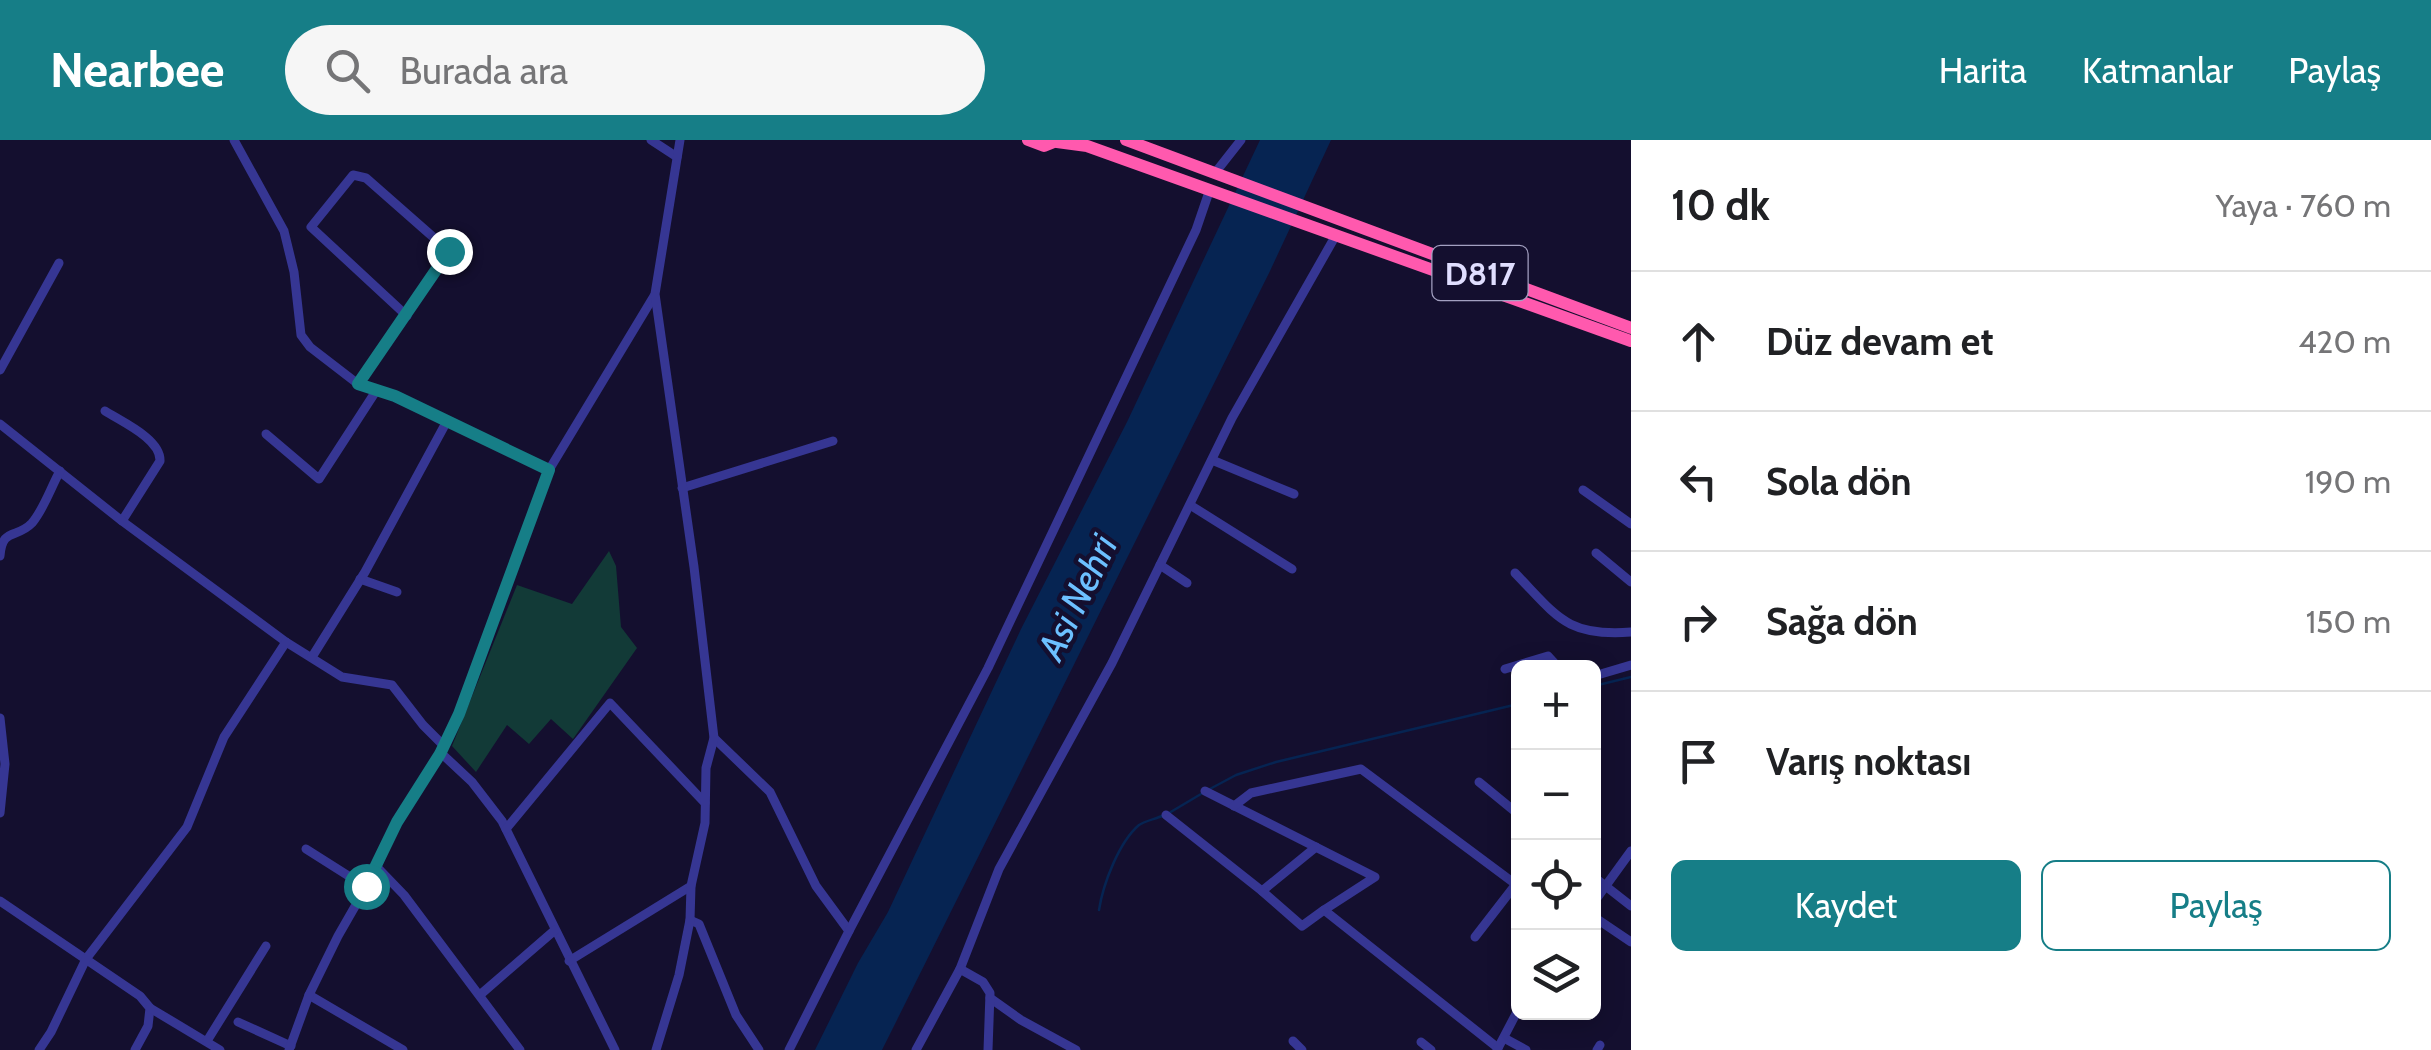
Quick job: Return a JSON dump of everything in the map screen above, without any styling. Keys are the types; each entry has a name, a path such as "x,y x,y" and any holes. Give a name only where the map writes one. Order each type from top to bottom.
{"highway":[{"name":"D817","path":"1028,140 1044,146 1058,141 1087,146 1214,194 1330,228 1631,328"},
{"name":"D817","path":"1126,140 1221,175 1330,228 1631,341"}],"street":[{"path":"234,140 284,231 294,272 301,334 310,346 358,384 395,396 549,470"},
{"path":"651,140 677,157"},
{"path":"656,1050 680,975 705,804 706,768 714,738 655,294 680,140"},
{"path":"1221,175 1241,140"},
{"path":"358,384 406,316 449,251 366,178 353,175 311,227 406,316"},
{"path":"788,1050 988,668 1214,194"},
{"path":"916,1050 960,969 999,869 1112,664 1330,228"},
{"path":"0,370 59,263"},
{"path":"238,1022 290,1048 308,995 397,822 442,750 549,470 655,294"},
{"path":"266,434 320,479 376,391"},
{"path":"105,410 155,445 160,454 160,461 122,521"},
{"path":"312,657 360,580 446,421"},
{"path":"0,424 122,521 286,642 353,682 392,685 506,829 615,1050"},
{"path":"682,488 833,440"},
{"path":"1212,460 1294,494"},
{"path":"0,556 1,543 7,535 33,522 60,470"},
{"path":"1583,490 1631,524"},
{"path":"1190,504 1292,569"},
{"path":"1596,553 1631,582"},
{"path":"1160,565 1188,583"},
{"path":"1515,573 1570,627 1604,634 1631,632"},
{"path":"360,580 398,592"},
{"path":"39,1050 86,960 187,827 224,737 286,642"},
{"path":"1601,674 1631,665"},
{"path":"1505,669 1511,667"},
{"path":"506,829 610,702 705,804"},
{"path":"0,718 5,764 0,812"},
{"path":"714,738 770,792 816,886 850,931"},
{"path":"1234,806 1251,792 1361,768 1511,880"},
{"path":"1479,782 1511,808"},
{"path":"1166,815 1302,926 1375,877 1205,792"},
{"path":"1262,890 1316,847"},
{"path":"306,849 366,886"},
{"path":"1601,893 1631,851"},
{"path":"377,867 404,895 520,1050"},
{"path":"1601,883 1631,906"},
{"path":"570,961 691,886"},
{"path":"1475,937 1511,892"},
{"path":"0,901 140,996 150,1008 220,1050"},
{"path":"1324,910 1500,1046 1526,1050"},
{"path":"690,920 699,924 736,1014 759,1050"},
{"path":"1601,922 1631,942"},
{"path":"480,994 555,930"},
{"path":"207,1041 266,946"},
{"path":"960,969 983,982 990,998 988,1050"},
{"path":"308,995 403,1050"},
{"path":"990,998 1076,1050"},
{"path":"135,1050 148,1026 150,1008"},
{"path":"1500,1046 1513,1020"},
{"path":"1293,1041 1302,1050"},
{"path":"1422,1042 1431,1050"}],"green space":[{"path":"609,551 616,566 621,627 637,648 573,739 551,719 529,744 507,725 476,772 452,746 517,585 572,604"}],"water":[{"name":"Asi Nehri","path":"1260,140 1331,140 1270,271 882,1050 815,1050 888,912 1021,629 1127,422"}],"waterway":[{"path":"1601,684 1631,677"},
{"path":"1208,790 1236,775 1276,762 1511,706"},
{"path":"1169,813 1201,794"},
{"path":"1099,910 1108,876 1125,842 1139,825 1162,816"}],"route":[{"path":"366,886 397,822 440,754 459,714 549,470 395,396 358,384 449,251"}]}
